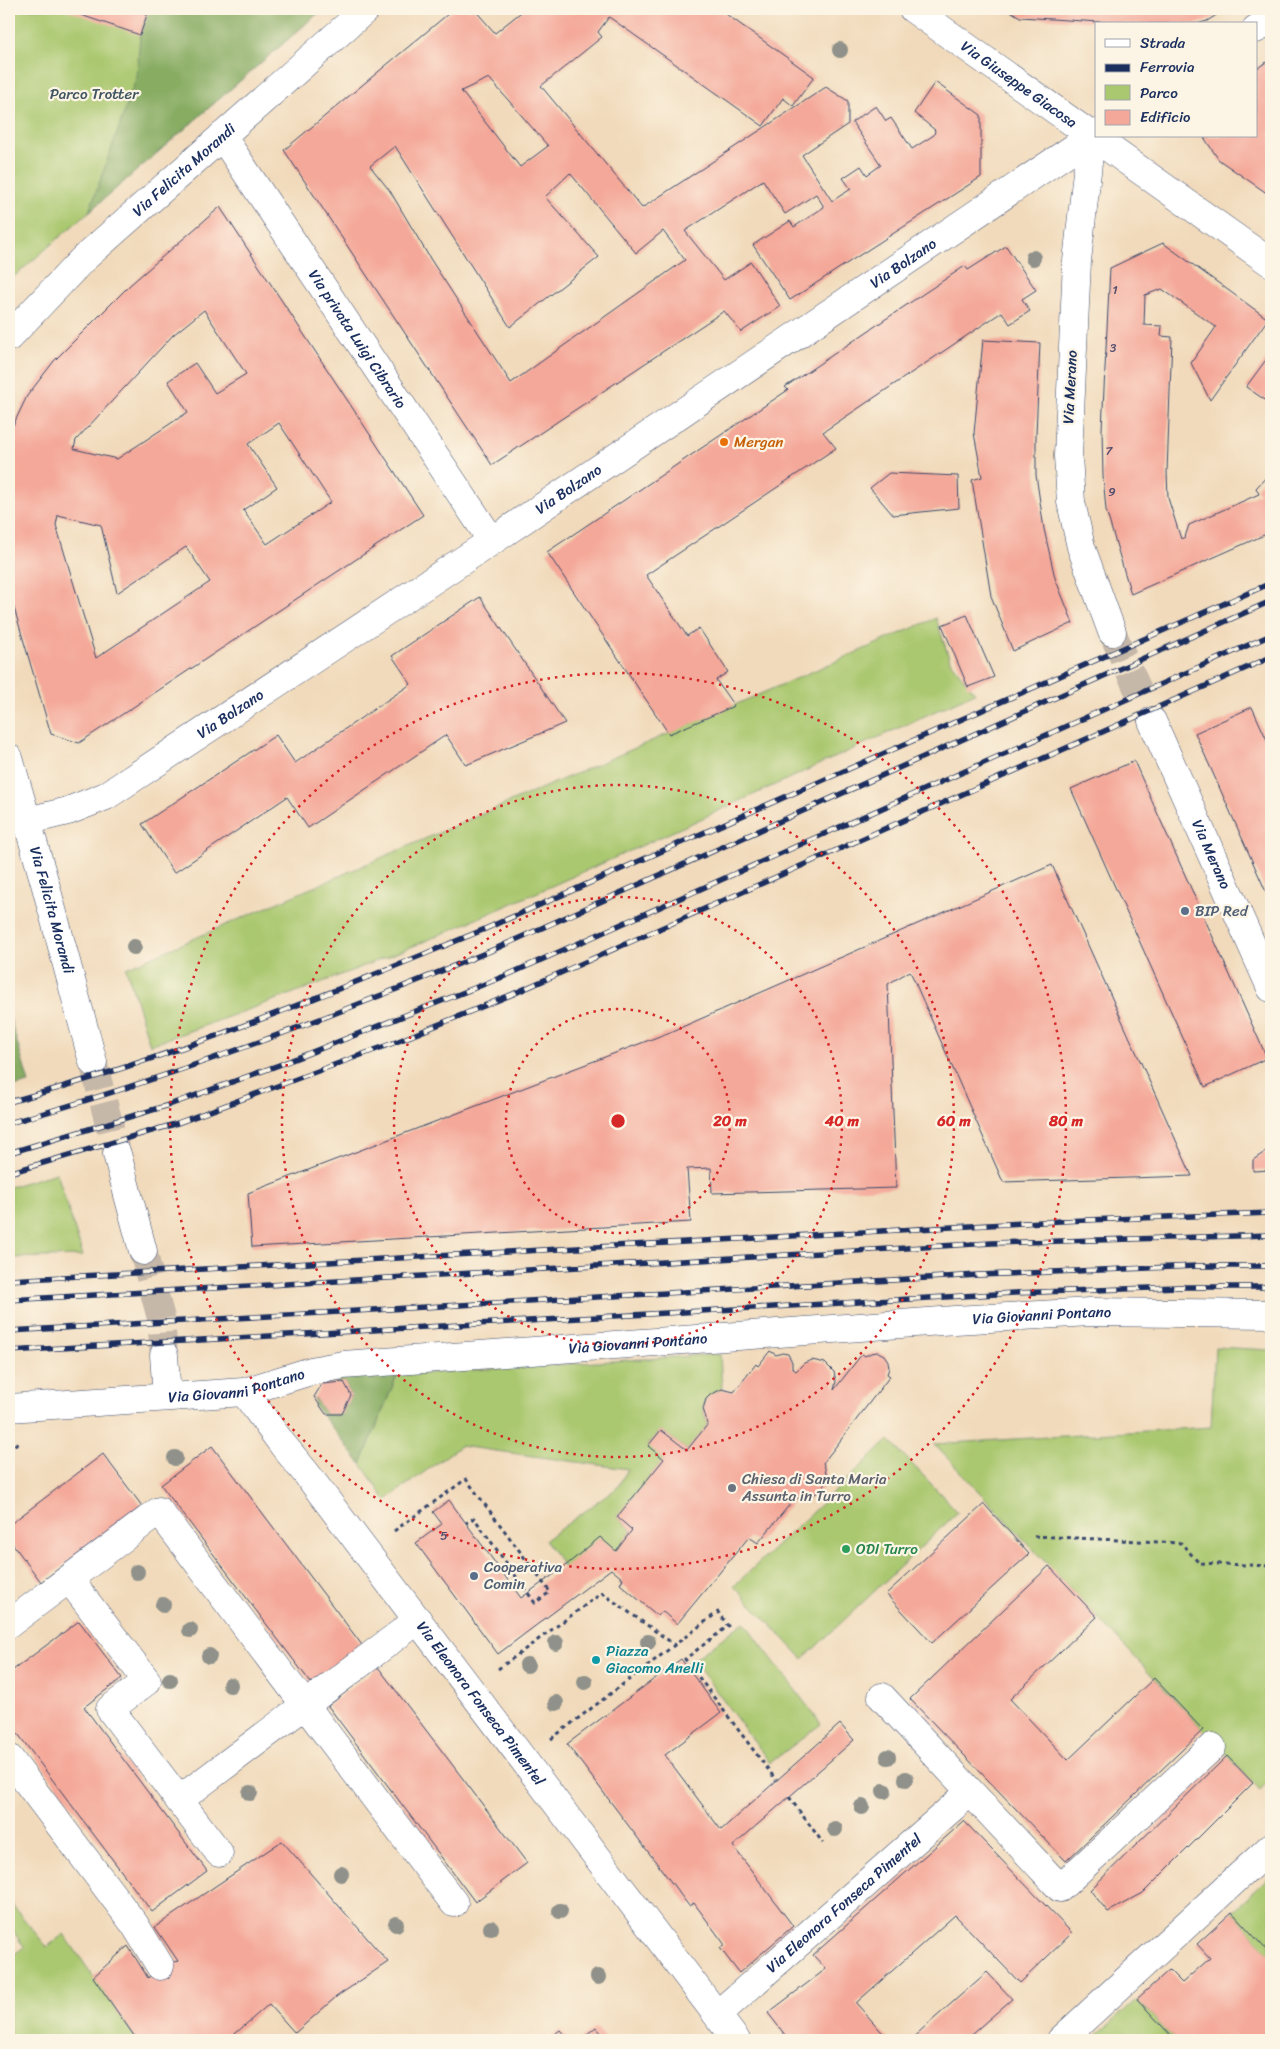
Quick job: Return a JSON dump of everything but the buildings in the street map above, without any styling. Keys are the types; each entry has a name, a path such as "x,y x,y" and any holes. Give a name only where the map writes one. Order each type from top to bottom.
{"street":[{"name":"Via Felicita Morandi","path":"9,337 82,260 366,9"},
{"name":"Via Giuseppe Giacosa","path":"913,9 1094,134"},
{"path":"1258,29 1271,20"},
{"name":"Via Bolzano","path":"27,821 77,808 106,796 492,541 1094,134"},
{"name":"Via Merano","path":"1094,134 1077,261 1068,456 1071,502 1081,547 1112,632"},
{"name":"Via privata Luigi Cibrario","path":"222,136 492,541"},
{"name":"Via Giuseppe Giacosa","path":"1099,138 1271,263"},
{"name":"Via Merano","path":"1152,721 1271,988"},
{"name":"Via Felicita Morandi","path":"9,758 93,1062"},
{"path":"117,1154 143,1251"},
{"name":"Via Giovanni Pontano","path":"9,1408 244,1392 323,1368 373,1363 1052,1314 1152,1312 1271,1314"},
{"path":"164,1355 167,1396"},
{"name":"Via Eleonora Fonseca Pimentel","path":"244,1392 736,2040"},
{"path":"9,1624 159,1511 454,1903"},
{"path":"69,1579 147,1681 110,1709 219,1853"},
{"path":"179,1800 418,1620"},
{"path":"882,1697 1060,1888 1212,1747"},
{"path":"9,1758 134,1925 160,1966"},
{"name":"Via Eleonora Fonseca Pimentel","path":"717,2015 970,1792"},
{"path":"1062,2040 1271,1847"}],"path":[{"path":"394,1531 466,1479 550,1592 535,1603 474,1518 466,1523"},
{"path":"1034,1536 1181,1543 1199,1562 1271,1566"},
{"path":"498,1669 602,1593 675,1645"},
{"path":"551,1738 718,1612 728,1626 685,1658 776,1780"},
{"path":"789,1798 823,1843"}],"green space":[{"name":"Parco Trotter","path":"9,9 323,9 9,281"},
{"path":"149,9 323,9 89,212 137,76 140,35"},
{"path":"936,618 950,661 975,693 626,853 416,945 251,1009 150,1045 126,968"},
{"path":"9,1015 29,1083 9,1088"},
{"path":"57,1173 83,1256 9,1258 9,1187"},
{"path":"1215,1347 1271,1350 1271,1779 1260,1790 934,1444 1211,1427"},
{"path":"720,1354 722,1389 711,1395 704,1402 705,1418 708,1424 687,1450 661,1430 648,1445 664,1459 617,1517 632,1530 616,1551 564,1567 545,1540 617,1488 628,1469 460,1446 386,1500 361,1464 397,1375"},
{"path":"397,1375 361,1464 315,1406 314,1397 326,1414 342,1414 351,1395 344,1382 322,1384 324,1379"},
{"name":"ODI Turro","path":"889,1440 958,1512 803,1659 734,1586"},
{"path":"744,1622 821,1724 770,1763 693,1660"},
{"path":"1271,1876 1271,1955 1232,1912"},
{"path":"9,1901 47,1947 64,1934 137,2040 9,2040 9,1958 24,1947 9,1925"},
{"path":"1137,1999 1175,2040 1092,2040"}],"tunnel":[{"path":"1112,632 1152,721"},
{"path":"93,1062 117,1154"},
{"path":"143,1251 161,1318 164,1355"}],"railway":[{"path":"9,1102 70,1085 190,1045 309,1001 485,929 1271,583"},
{"path":"9,1123 133,1086 255,1044 495,949 1271,601"},
{"path":"9,1153 169,1105 279,1065 505,976 1271,635"},
{"path":"9,1173 175,1124 396,1042 513,994 1271,657"},
{"path":"9,1280 1061,1221 1271,1213"},
{"path":"9,1300 992,1243 1271,1235"},
{"path":"9,1331 979,1275 1197,1266 1271,1266"},
{"path":"9,1351 1014,1293 1178,1287 1271,1287"}],"place":[{"name":"Mergan","path":"724,442"},
{"name":"BIP Red","path":"1185,911"},
{"name":"Chiesa di Santa Maria Assunta in Turro","path":"732,1488"},
{"name":"ODI Turro","path":"846,1549"},
{"name":"Cooperativa Comin","path":"474,1576"},
{"name":"Piazza Giacomo Anelli","path":"596,1660"}]}
